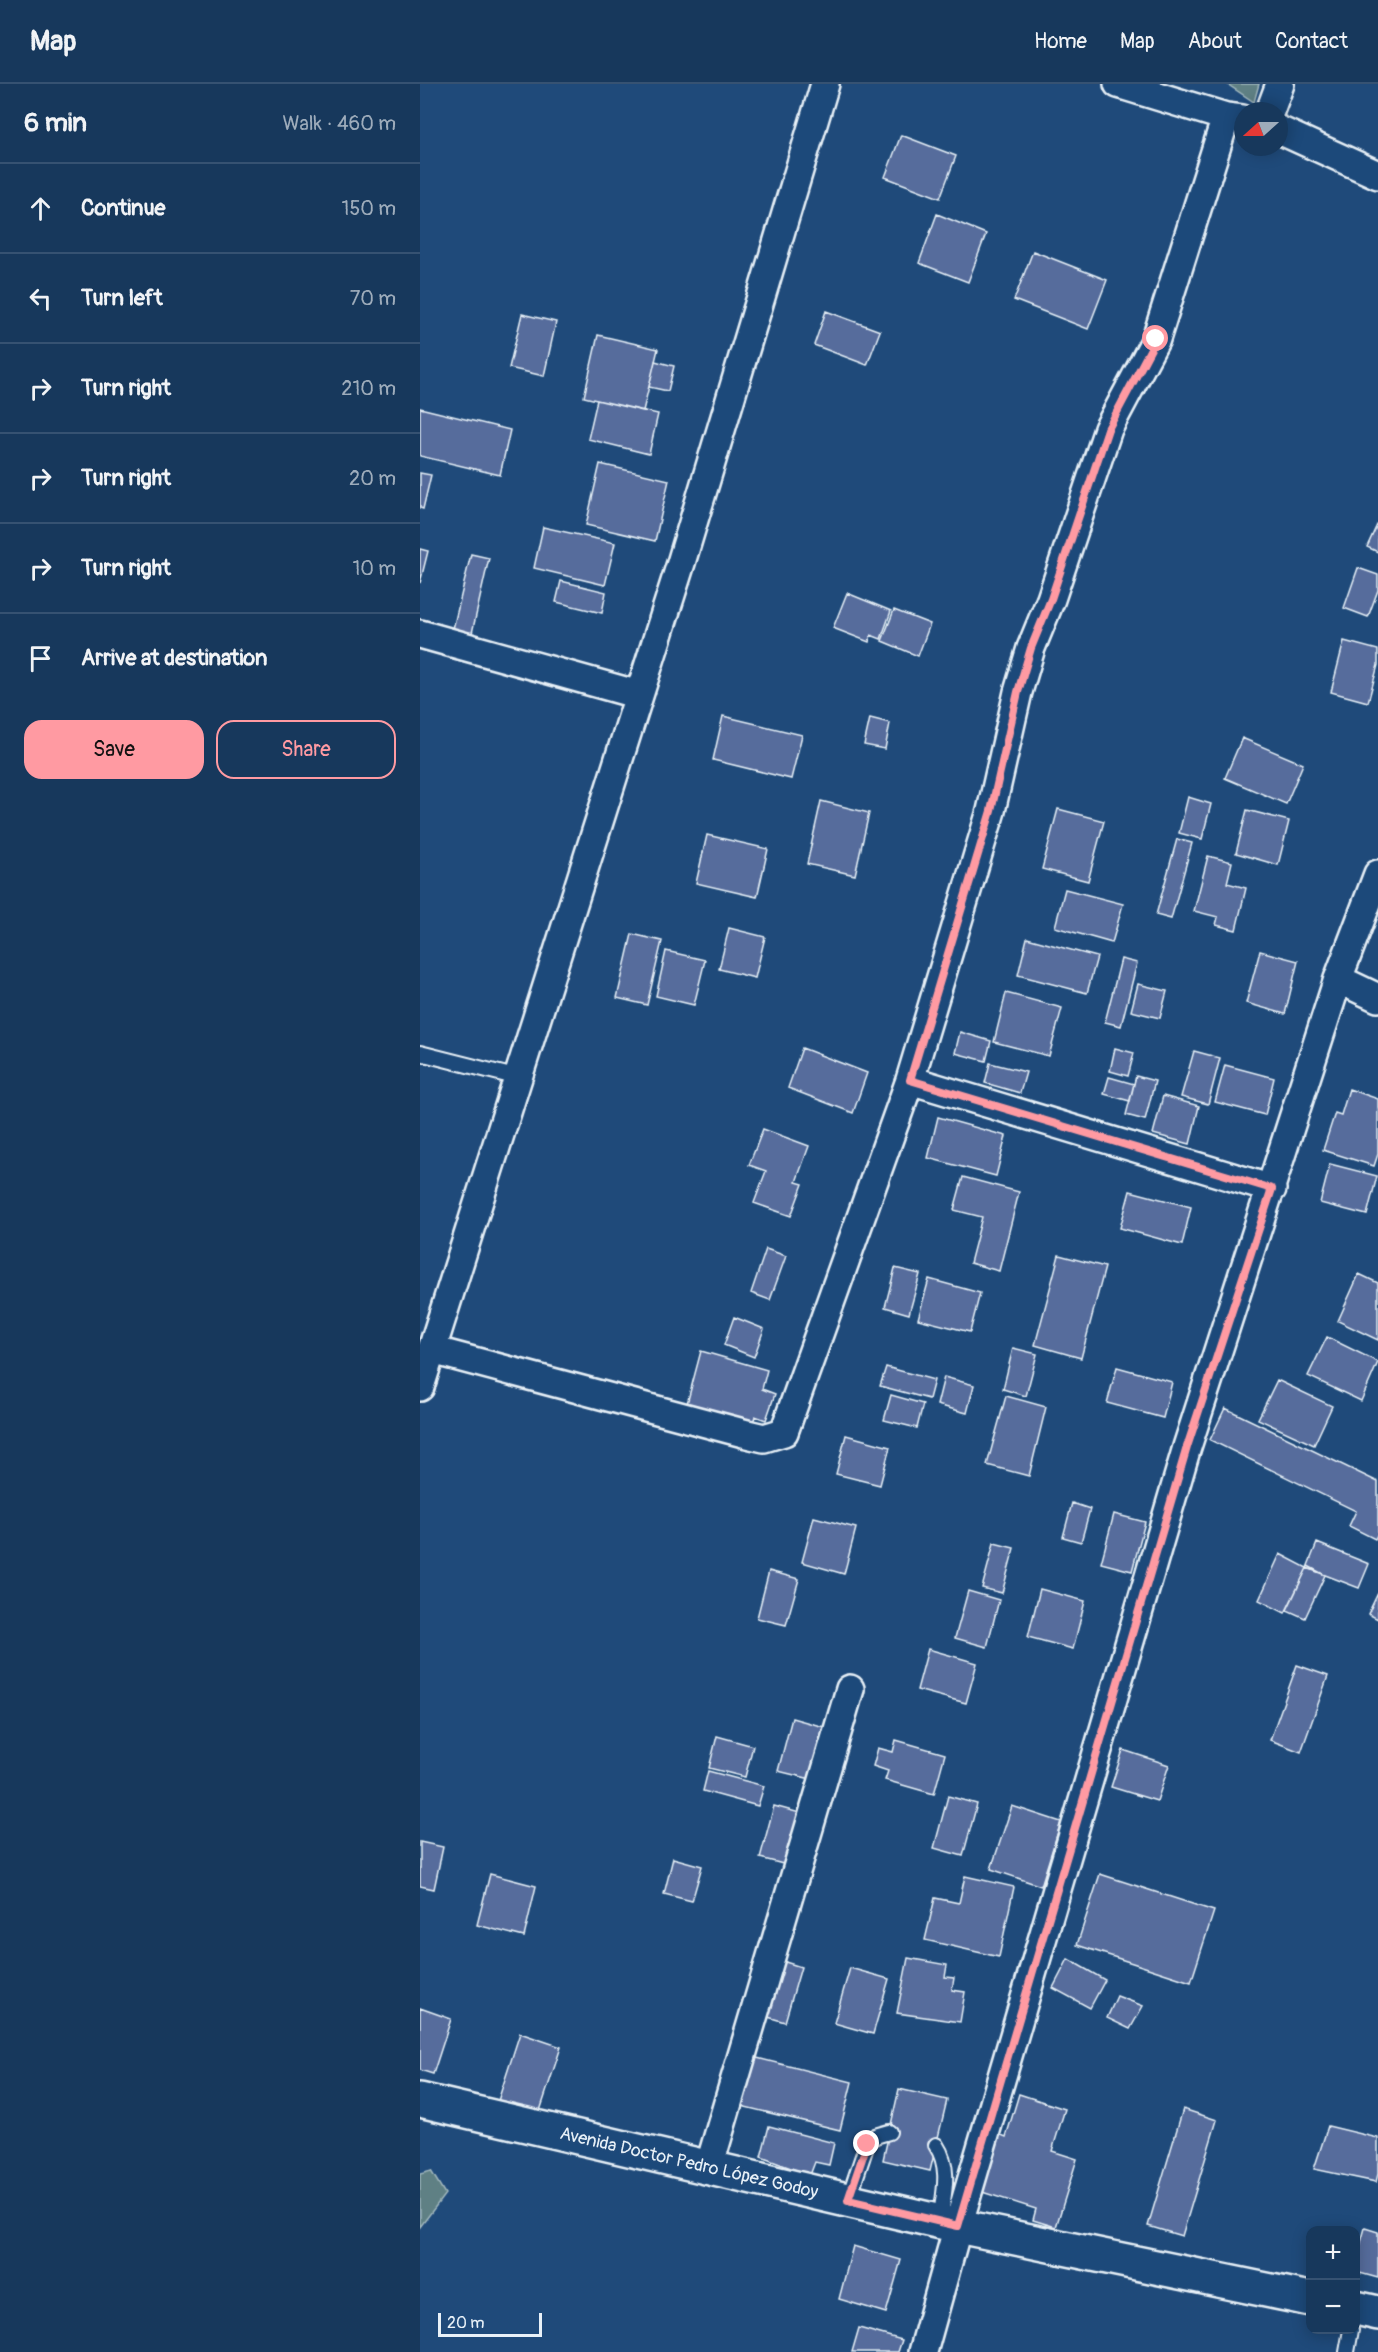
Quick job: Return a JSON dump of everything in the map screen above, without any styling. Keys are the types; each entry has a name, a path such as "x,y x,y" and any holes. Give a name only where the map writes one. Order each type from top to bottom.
{"main road":[{"name":"Avenida Doctor Pedro López Godoy","path":"420,2100 949,2224 1306,2298"},
{"path":"1360,2309 1378,2313"}],"street":[{"path":"420,1387 639,695 825,84"},
{"path":"1118,84 1234,118"},
{"path":"1273,102 1280,84"},
{"path":"432,1350 764,1438 784,1432 910,1080 991,811 1018,692 1031,648 1051,599 1108,429 1156,339 1234,121"},
{"path":"1288,133 1378,175"},
{"path":"420,634 639,695"},
{"path":"923,2352 949,2224 1187,1447 1338,979 1378,874"},
{"path":"1338,979 1378,998"},
{"path":"910,1080 1272,1189"},
{"path":"709,2167 850,1689"}],"lane":[{"path":"420,1053 519,1078"},
{"path":"848,2200 867,2144 875,2136 889,2132"},
{"path":"936,2145 945,2164 949,2224"},
{"path":"1347,2352 1350,2334"}],"green space":[{"path":"1227,84 1259,84 1254,102"},
{"path":"431,2171 445,2194 420,2227 420,2174"}],"building":[{"path":"901,135 956,156 940,198 885,177"},
{"path":"937,214 986,234 968,282 919,263"},
{"path":"1033,251 1107,280 1088,329 1014,300"},
{"path":"826,311 880,331 867,365 814,345"},
{"path":"522,314 556,322 544,376 509,368"},
{"path":"598,335 658,349 643,411 584,397"},
{"path":"655,361 674,366 668,391 649,387"},
{"path":"597,400 658,414 649,454 588,439"},
{"path":"420,408 510,430 500,475 420,456"},
{"path":"600,464 669,480 655,541 586,525"},
{"path":"420,473 431,475 423,509 420,508"},
{"path":"1378,526 1378,552 1367,547"},
{"path":"543,527 615,543 605,585 534,568"},
{"path":"420,549 428,551 420,583"},
{"path":"471,554 489,558 472,633 453,629"},
{"path":"1358,568 1378,575 1378,590 1368,617 1344,608"},
{"path":"561,581 606,592 602,613 556,602"},
{"path":"847,593 891,611 881,639 871,635 869,642 833,628"},
{"path":"894,610 930,624 918,656 882,641"},
{"path":"1344,641 1378,650 1378,665 1368,702 1331,692"},
{"path":"723,716 802,735 791,779 713,760"},
{"path":"870,718 890,723 885,749 864,745"},
{"path":"1242,738 1303,764 1286,804 1225,778"},
{"path":"1188,797 1211,804 1202,839 1179,833"},
{"path":"821,801 869,813 855,875 807,864"},
{"path":"1058,809 1104,821 1088,881 1042,869"},
{"path":"1247,810 1289,821 1278,865 1236,853"},
{"path":"707,835 768,849 757,897 696,883"},
{"path":"1177,839 1192,843 1171,919 1156,915"},
{"path":"1208,856 1232,862 1227,883 1246,888 1236,930 1216,925 1218,917 1194,911"},
{"path":"1065,889 1123,904 1112,943 1055,927"},
{"path":"729,928 765,937 755,978 719,969"},
{"path":"632,934 662,941 647,1005 617,998"},
{"path":"1027,938 1097,957 1087,993 1018,975"},
{"path":"666,951 705,960 694,1005 656,996"},
{"path":"1260,951 1298,961 1285,1014 1246,1003"},
{"path":"1121,959 1137,963 1121,1026 1105,1022"},
{"path":"1138,984 1167,991 1160,1018 1131,1011"},
{"path":"1006,993 1062,1008 1049,1056 994,1042"},
{"path":"960,1032 991,1041 986,1061 955,1053"},
{"path":"802,1048 867,1073 853,1113 788,1088"},
{"path":"1115,1048 1134,1053 1128,1076 1110,1071"},
{"path":"1194,1051 1220,1058 1208,1104 1181,1097"},
{"path":"990,1063 1026,1072 1020,1093 985,1083"},
{"path":"1225,1065 1274,1078 1265,1115 1215,1102"},
{"path":"1136,1076 1155,1081 1145,1120 1126,1115"},
{"path":"1109,1077 1134,1084 1130,1101 1104,1094"},
{"path":"1349,1089 1378,1099 1378,1154 1374,1166 1323,1150 1335,1113 1341,1115"},
{"path":"1163,1096 1199,1106 1190,1144 1153,1134"},
{"path":"938,1117 1006,1136 996,1176 928,1158"},
{"path":"763,1129 809,1146 796,1182 803,1184 791,1216 754,1203 766,1171 749,1165"},
{"path":"1330,1164 1377,1176 1367,1215 1320,1203"},
{"path":"963,1177 1019,1192 999,1271 970,1263 982,1217 954,1210"},
{"path":"1130,1191 1191,1207 1182,1245 1120,1228"},
{"path":"766,1249 786,1256 770,1300 751,1293"},
{"path":"1059,1255 1105,1267 1081,1358 1035,1345"},
{"path":"895,1268 920,1274 909,1314 885,1307"},
{"path":"1359,1274 1378,1283 1378,1340 1338,1321"},
{"path":"929,1279 980,1293 970,1332 918,1319"},
{"path":"734,1317 764,1329 754,1357 724,1345"},
{"path":"1327,1337 1378,1362 1361,1401 1308,1376"},
{"path":"1013,1348 1037,1354 1026,1396 1003,1389"},
{"path":"701,1351 767,1370 762,1389 775,1394 766,1420 755,1416 750,1433 684,1415"},
{"path":"886,1367 934,1380 929,1399 880,1386"},
{"path":"1117,1367 1172,1382 1163,1418 1107,1403"},
{"path":"944,1377 974,1385 967,1413 937,1405"},
{"path":"1277,1380 1332,1406 1314,1445 1258,1419"},
{"path":"891,1395 923,1404 917,1428 884,1420"},
{"path":"1006,1396 1046,1407 1029,1476 987,1465"},
{"path":"1225,1408 1378,1482 1378,1533 1375,1539 1349,1526 1356,1511 1210,1440"},
{"path":"846,1435 890,1447 880,1485 836,1474"},
{"path":"1072,1503 1090,1509 1081,1542 1063,1537"},
{"path":"1114,1514 1145,1522 1132,1571 1101,1563"},
{"path":"814,1517 856,1528 844,1574 802,1562"},
{"path":"994,1543 1014,1548 1002,1593 982,1588"},
{"path":"1317,1543 1369,1564 1359,1588 1307,1568"},
{"path":"1280,1554 1307,1568 1285,1613 1259,1600"},
{"path":"1308,1566 1325,1575 1305,1618 1287,1610"},
{"path":"769,1571 799,1579 786,1625 757,1618"},
{"path":"1040,1589 1085,1601 1073,1649 1028,1637"},
{"path":"968,1591 999,1600 987,1647 955,1638"},
{"path":"1378,1593 1378,1619 1368,1614"},
{"path":"928,1649 977,1663 966,1703 917,1690"},
{"path":"1297,1665 1328,1676 1301,1752 1270,1740"},
{"path":"792,1718 824,1727 811,1779 778,1771"},
{"path":"717,1736 753,1746 745,1777 709,1768"},
{"path":"896,1740 945,1754 934,1794 885,1780 888,1771 873,1766 878,1748 893,1752"},
{"path":"1123,1750 1169,1765 1157,1801 1111,1787"},
{"path":"708,1771 764,1786 758,1806 703,1791"},
{"path":"948,1796 977,1804 963,1856 934,1848"},
{"path":"774,1806 800,1813 787,1865 760,1858"},
{"path":"1012,1806 1061,1822 1041,1886 991,1869"},
{"path":"420,1842 443,1847 434,1889 420,1886"},
{"path":"673,1858 702,1866 692,1901 664,1894"},
{"path":"490,1874 536,1886 524,1937 477,1925"},
{"path":"1100,1874 1214,1911 1191,1982 1077,1945"},
{"path":"965,1876 1014,1887 999,1957 925,1940 935,1898 959,1903"},
{"path":"908,1958 947,1965 945,1977 954,1978 952,1990 965,1992 960,2022 897,2013"},
{"path":"776,1959 801,1967 785,2022 761,2015"},
{"path":"1068,1959 1105,1980 1090,2008 1053,1988"},
{"path":"850,1968 889,1979 873,2034 834,2023"},
{"path":"1117,1996 1143,2006 1130,2029 1107,2018"},
{"path":"420,2008 451,2019 433,2074 420,2070"},
{"path":"520,2033 561,2047 537,2120 496,2107"},
{"path":"753,2057 852,2082 840,2130 741,2106"},
{"path":"899,2089 947,2100 930,2171 883,2160"},
{"path":"1019,2094 1065,2109 1052,2151 1077,2159 1056,2227 1033,2220 1036,2209 982,2192 999,2134 1006,2137"},
{"path":"1183,2109 1217,2120 1182,2236 1148,2226"},
{"path":"769,2126 834,2143 829,2165 815,2162 810,2175 761,2157"},
{"path":"1328,2126 1378,2138 1376,2182 1314,2169"},
{"path":"1365,2228 1378,2232 1378,2278 1360,2273 1360,2246"},
{"path":"853,2246 901,2260 886,2313 839,2299"},
{"path":"859,2328 902,2340 898,2352 852,2352"}],"route":[{"path":"867,2144 848,2200 958,2226 1187,1447 1272,1189 910,1080 991,811 1018,692 1031,648 1051,599 1108,429 1156,339"}]}
